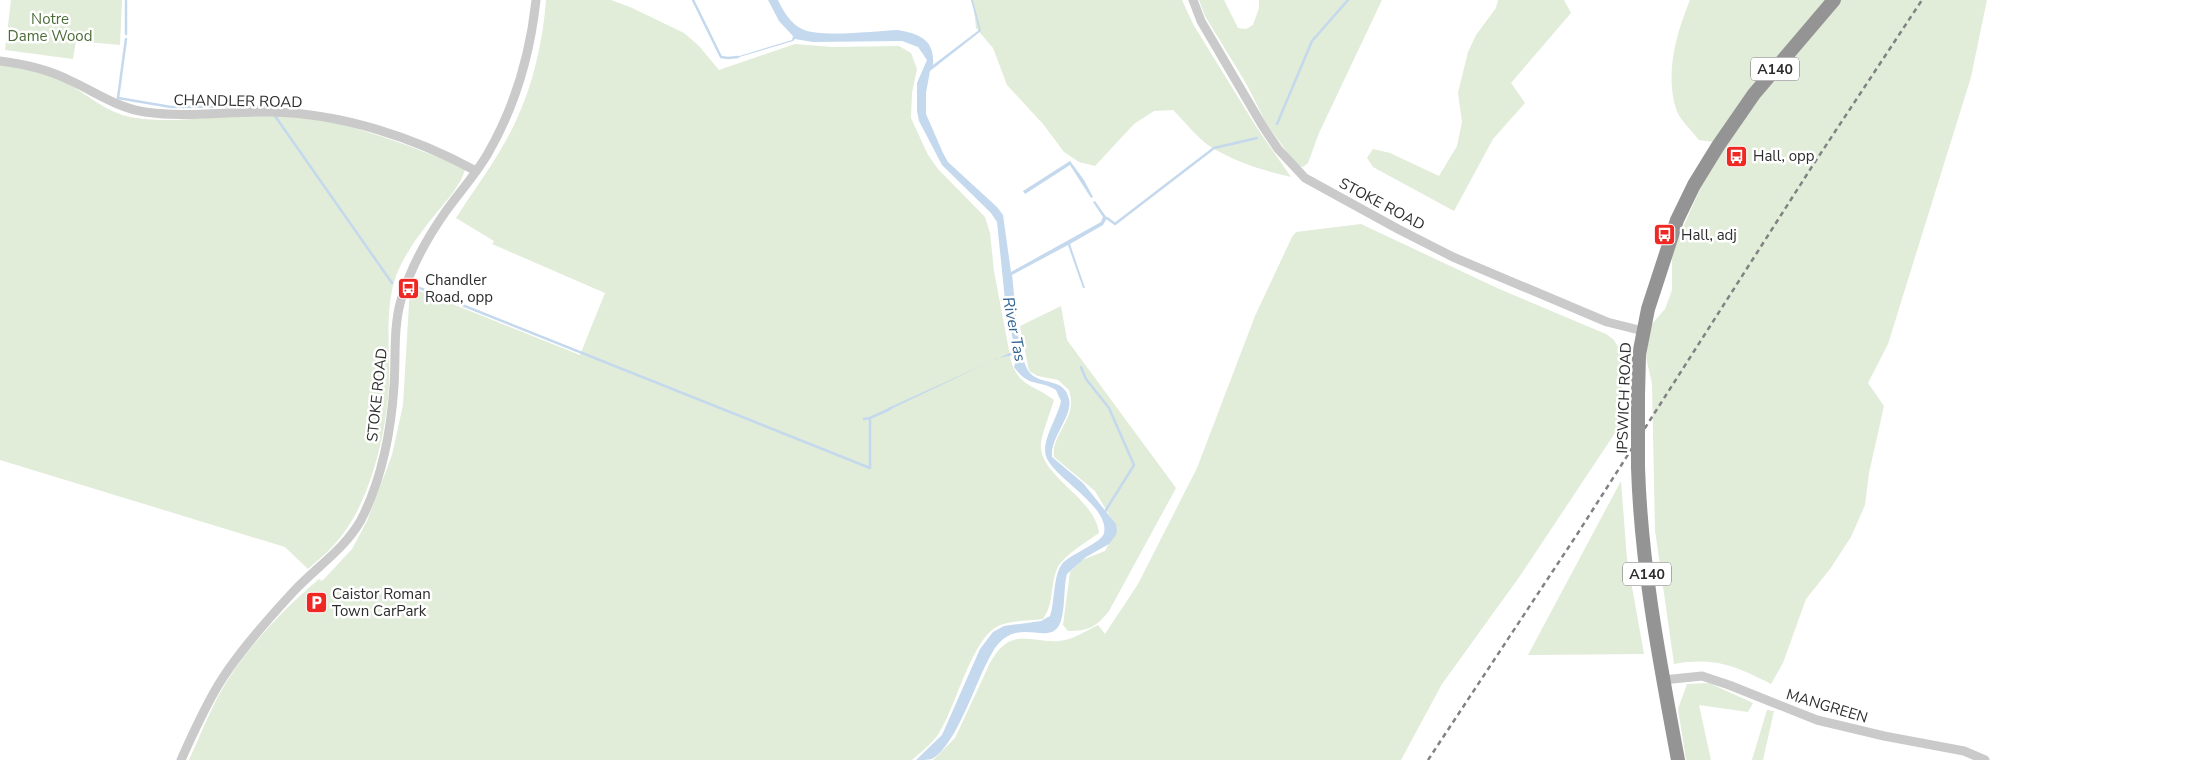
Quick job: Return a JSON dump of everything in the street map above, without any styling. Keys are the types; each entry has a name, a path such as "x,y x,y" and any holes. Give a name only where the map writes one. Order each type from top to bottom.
{"highway":[{"name":"IPSWICH ROAD","path":"1678,760 1651,612 1644,549 1638,467 1639,355 1643,331 1671,238 1694,186 1718,146 1754,94 1834,0"}],"street":[{"name":"STOKE ROAD","path":"181,760 222,679 257,632 295,590 349,538 361,518 375,485 386,447 394,387 396,328 401,300 417,260 444,214 486,157 507,118 522,77 533,30 536,0"},
{"name":"STOKE ROAD","path":"1193,0 1201,21 1262,125 1278,149 1305,178 1398,229 1454,256 1599,319 1643,331"},
{"name":"CHANDLER ROAD","path":"0,61 30,66 56,74 121,106 146,112 172,114 272,112 323,117 347,122 420,145 476,171"},
{"name":"MANGREEN","path":"1663,680 1702,676 1736,687 1816,720 1884,736 1964,751 1985,760"}],"green space":[{"name":"Notre Dame Wood","path":"11,0 122,0 120,45 76,41 73,59 5,50"},
{"path":"546,0 611,0 630,7 684,33 699,46 719,70 795,44 832,47 899,46 911,53 917,69 912,93 911,118 928,155 938,169 985,217 990,233 994,271 1014,370 1028,385 1054,400 1043,432 1041,449 1044,460 1089,510 1096,521 1099,533 1075,550 1060,564 1055,575 1049,607 1043,619 1003,624 988,634 972,659 939,733 912,760 189,760 216,700 236,667 281,614 319,579 322,581 352,549 367,521 392,455 403,405 410,287 580,355 605,293 492,244 494,241 456,218 502,148 521,109 536,63"},
{"path":"973,0 1182,0 1193,24 1257,128 1291,177 1248,165 1217,151 1200,138 1173,110 1154,111 1134,124 1095,166 1079,162 1064,152 1043,124 1007,85 993,48 976,28"},
{"path":"1199,0 1224,0 1238,28 1246,29 1253,25 1259,8 1259,0 1382,0 1319,133 1308,163 1303,167 1297,166 1266,123 1247,85 1205,16"},
{"path":"1498,0 1564,0 1571,13 1511,83 1525,103 1493,139 1454,211 1373,167 1367,158 1373,149 1390,153 1439,176 1457,146 1462,122 1458,93 1468,52 1476,35 1496,8"},
{"path":"1690,0 1826,0 1714,142 1699,140 1680,117 1673,95 1672,68 1674,54 1680,26"},
{"path":"1841,0 1987,0 1971,77 1888,344 1868,383 1884,406 1869,473 1865,505 1851,537 1830,569 1806,599 1783,663 1771,684 1747,672 1725,665 1702,662 1674,664 1655,530 1652,384 1646,357 1651,325 1665,309 1672,290 1672,252 1701,187 1761,96"},
{"path":"0,63 55,77 124,116 171,120 259,114 299,116 322,120 390,139 455,164 465,170 453,192 425,227 397,272 391,294 389,319 388,402 376,460 363,499 355,516 328,551 308,569 285,547 0,460"},
{"path":"1361,224 1497,288 1606,334 1614,340 1621,352 1623,368 1619,427 1520,576 1442,684 1401,760 933,760 955,738 990,663 999,650 1007,643 1016,639 1057,641 1069,639 1098,625 1105,634 1138,584 1197,468 1255,316 1292,237 1296,232"},
{"path":"1061,306 1067,340 1176,488 1109,611 1092,627 1075,631 1068,631 1063,625 1070,572 1082,560 1105,551 1117,528 1095,491 1054,457 1055,443 1070,410 1069,390 1058,380 1038,376 1029,371 1020,326"},
{"path":"1621,481 1627,559 1644,654 1528,655"},
{"path":"1709,683 1753,703 1748,712 1699,705 1711,760 1686,760 1678,709 1687,684"},
{"path":"1767,710 1774,711 1763,760 1752,760"}],"water":[{"name":"River Tas","path":"768,0 778,0 794,24 810,32 834,34 898,30 919,36 929,44 933,56 933,65 979,30 971,0 973,0 981,31 930,71 926,93 926,114 948,162 997,207 1003,215 1011,272 1101,222 1103,217 1093,202 1095,201 1107,218 1103,225 1070,244 1085,288 1083,288 1068,245 1012,275 1019,341 1026,366 1035,377 1062,387 1069,399 1068,413 1054,442 1052,457 1083,483 1116,524 1116,535 1109,544 1086,557 1067,574 1061,622 1058,627 1052,632 1045,633 1019,632 1001,641 992,653 950,740 941,752 932,759 916,760 942,735 980,649 993,632 1004,626 1041,621 1050,616 1059,569 1066,560 1102,537 1104,533 1103,523 1090,502 1058,473 1046,456 1046,443 1061,401 1056,390 1029,381 1019,374 1014,367 1016,361 1014,355 999,358 1012,352 1014,344 1006,310 997,222 991,213 942,165 919,121 917,83 927,60 918,47 902,41 813,42 795,39 793,41 736,58 792,40 793,36 779,21"},
{"path":"1070,161 1084,180 1093,197 1091,198 1070,165 1025,194 1023,191"},
{"path":"985,364 889,410 888,408"}],"waterway":[{"path":"126,0 126,34"},
{"path":"693,0 721,57 738,57"},
{"path":"1277,124 1312,41 1348,0"},
{"path":"126,39 118,98 171,107 274,106"},
{"path":"275,116 392,283"},
{"path":"1107,218 1115,224 1214,148 1257,138"},
{"path":"412,285 870,468 870,418"},
{"path":"1081,367 1086,379 1109,408 1134,465 1104,513"},
{"path":"864,419 890,409"}],"railway":[{"path":"1428,760 1576,536 1813,165 1922,0"}],"place":[{"name":"Hall, opp","path":"1737,156"},
{"name":"Hall, adj","path":"1665,235"},
{"name":"Chandler Road, opp","path":"409,289"},
{"name":"Caistor Roman Town CarPark","path":"316,603"}]}
